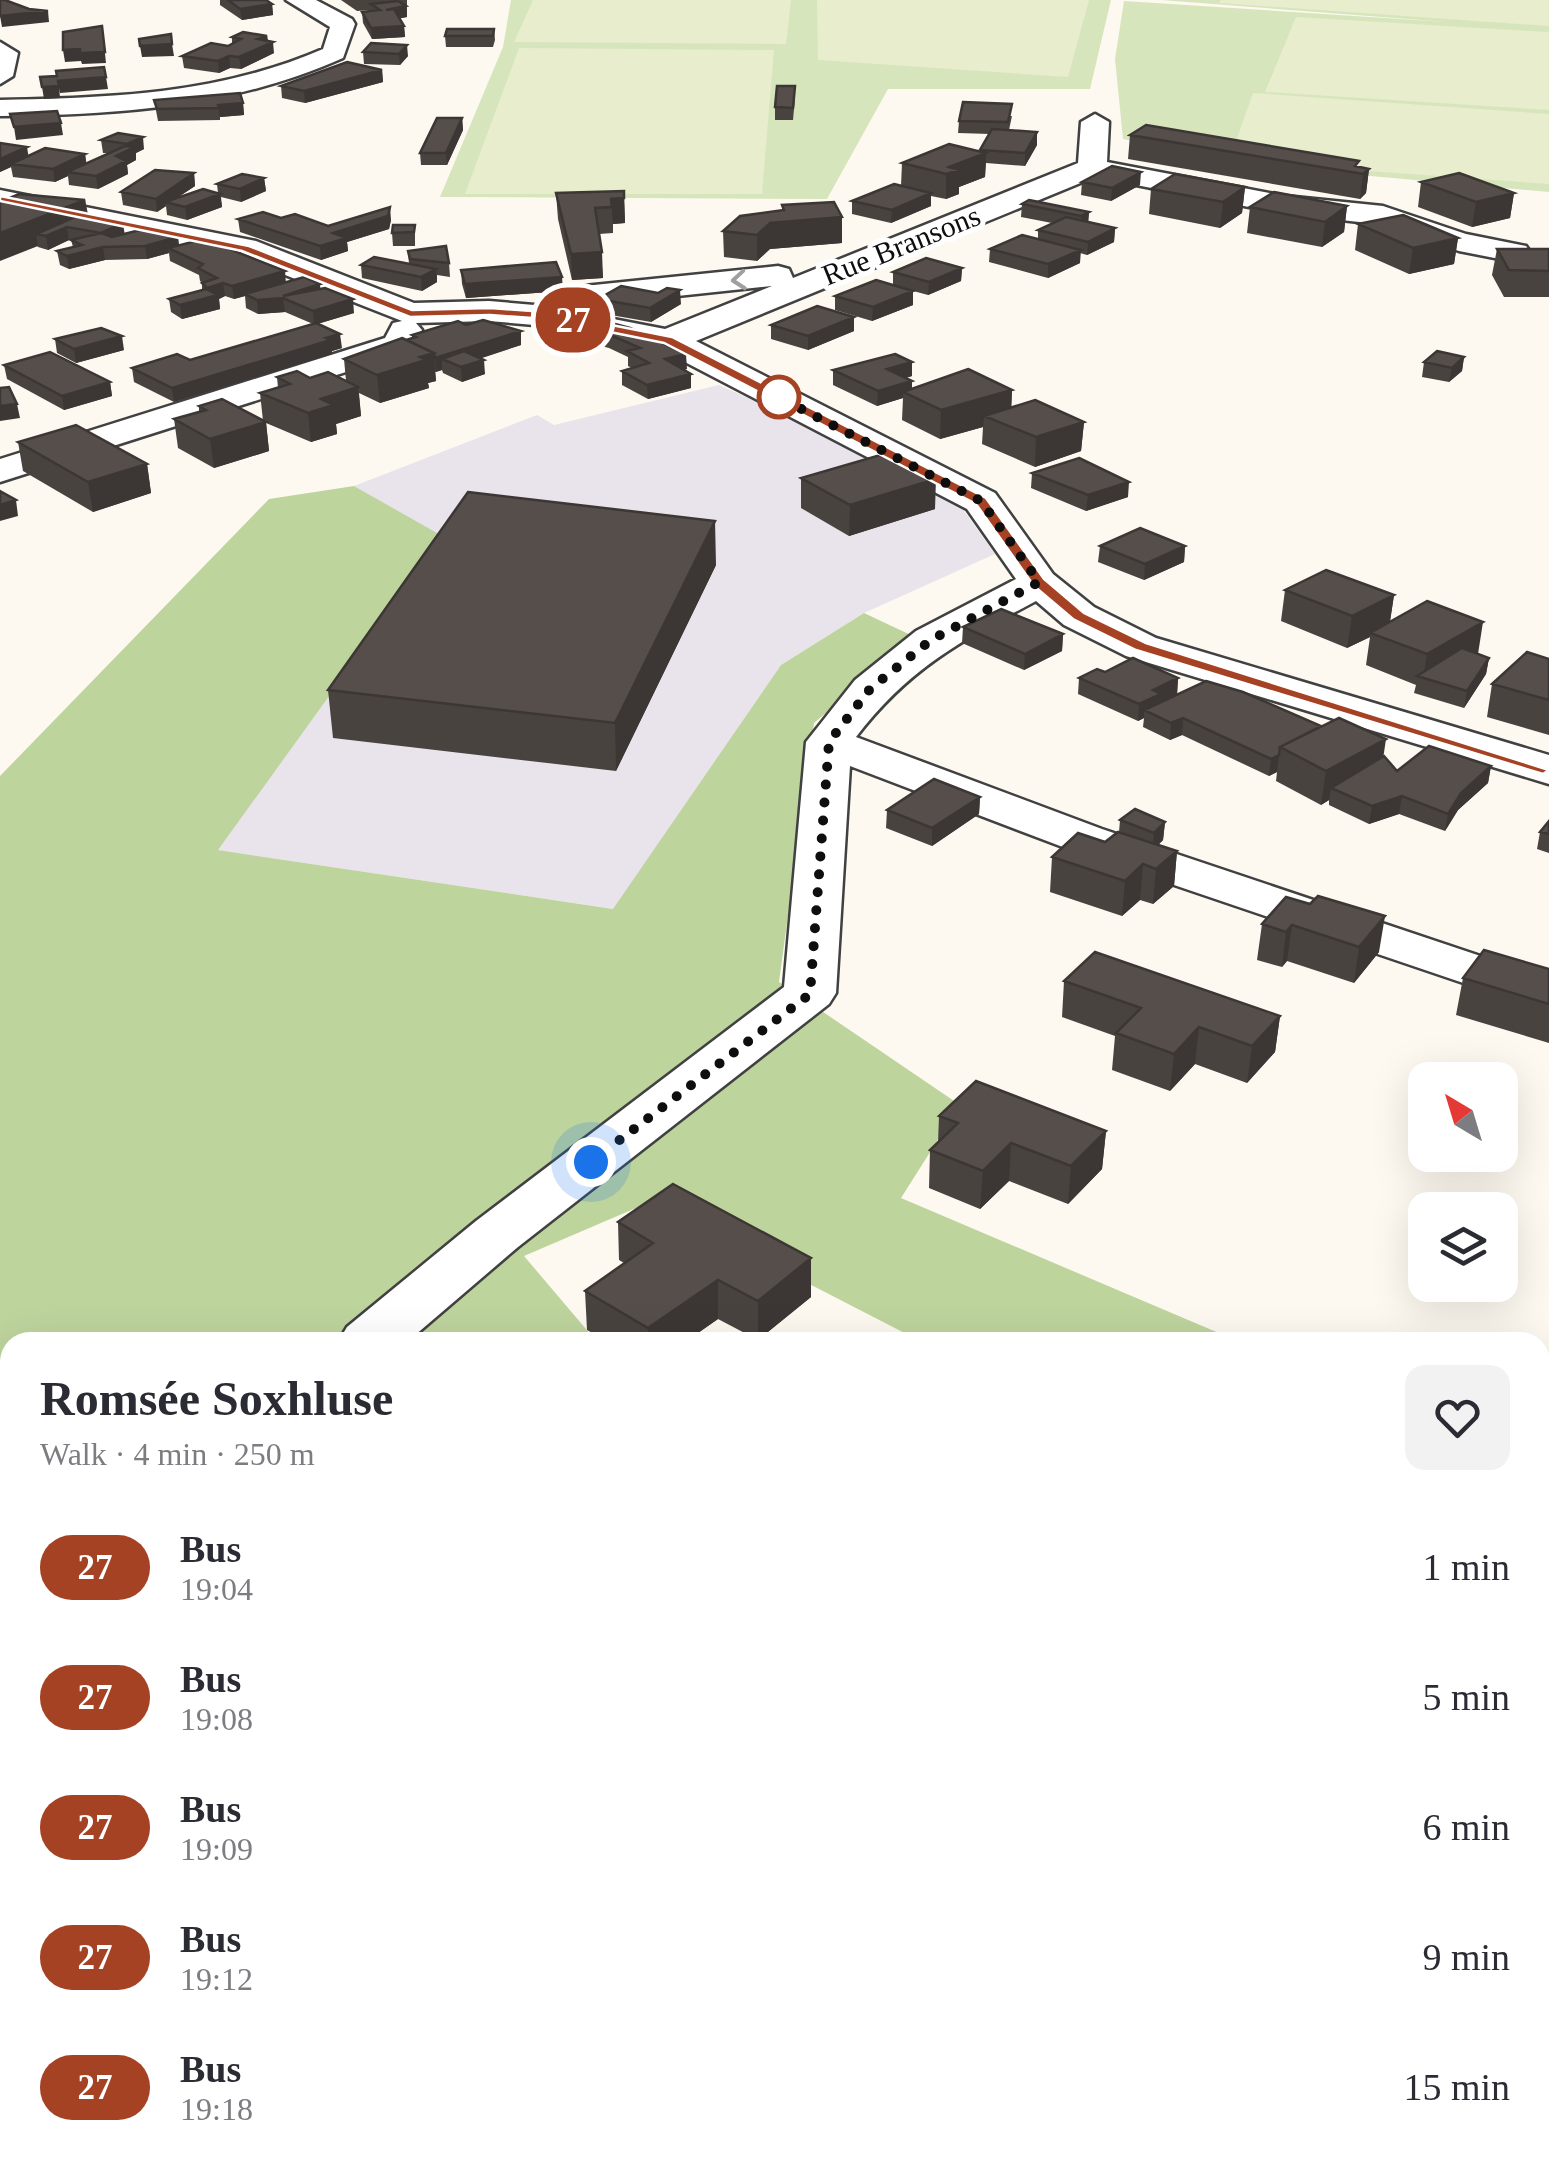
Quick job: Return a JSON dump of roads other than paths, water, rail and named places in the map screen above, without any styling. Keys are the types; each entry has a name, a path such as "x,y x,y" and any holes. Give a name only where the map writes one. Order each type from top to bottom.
{"street":[{"path":"0,108 64,107 214,94 292,74 334,53 343,24 298,0"},
{"path":"0,50 5,54 0,76"},
{"path":"1095,122 1092,168 1285,205 1383,215 1459,242 1515,253"},
{"name":"Rue Bransons","path":"668,340 1092,168"},
{"path":"0,199 245,248 410,313 490,311 596,324 668,340 981,501 1039,582 1078,616 1141,646 1549,770"},
{"path":"490,311 522,302 836,272"},
{"path":"0,471 400,344 410,313"},
{"path":"0,439 174,418"},
{"path":"381,1332 497,1234 810,994 829,742 870,689 931,640 1039,582"},
{"path":"829,742 1085,840 1549,996"}]}
